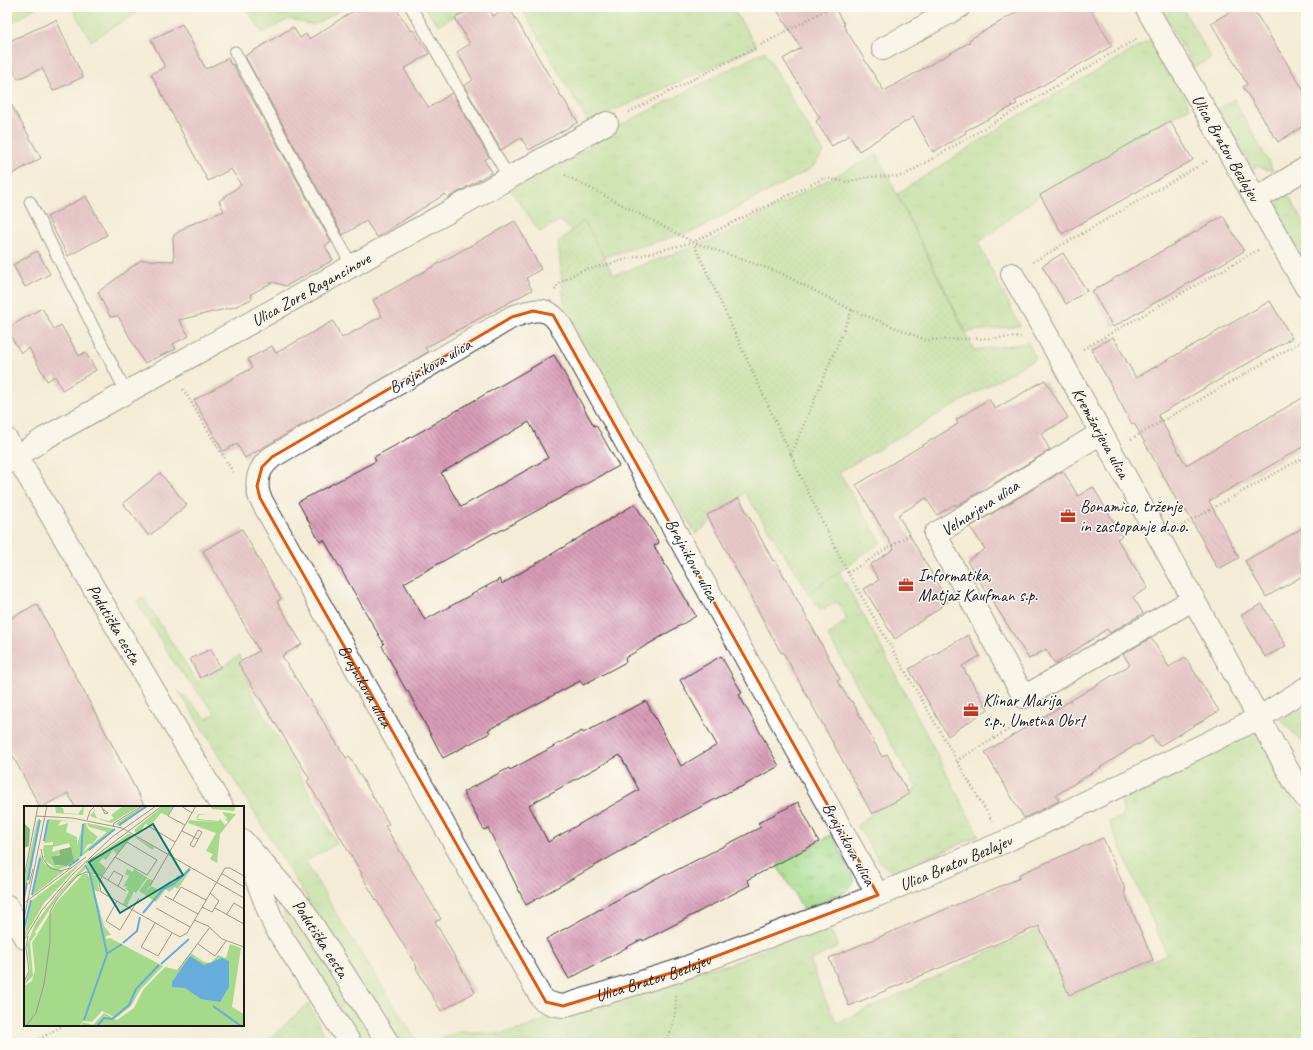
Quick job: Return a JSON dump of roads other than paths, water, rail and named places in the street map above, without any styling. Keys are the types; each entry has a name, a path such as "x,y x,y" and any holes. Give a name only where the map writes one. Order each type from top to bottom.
{"street":[{"path":"883,49 959,7"},
{"name":"Ulica Bratov Bezlajev","path":"1146,7 1306,287"},
{"name":"Ulica Zore Ragancinove","path":"10,453 45,438 607,123"},
{"path":"1256,198 1306,168"},
{"name":"Kremžarjeva ulica","path":"1012,274 1295,783 1306,798"},
{"name":"Brajnikova ulica","path":"542,998 260,498 257,490 258,477 262,467 272,457 512,318 533,311 553,315 561,326 878,895"},
{"name":"Velnarjeva ulica","path":"1106,442 936,534 1024,697 1194,599"},
{"name":"Podutiška cesta","path":"10,453 221,806"},
{"name":"Ulica Bratov Bezlajev","path":"542,998 551,1004 564,1006 674,972 878,895 1004,842 1259,718 1306,688"},
{"name":"Podutiška cesta","path":"244,842 301,907 388,1043"},
{"name":"Podutiška cesta","path":"244,848 274,925 350,1043"},
{"path":"7,906 24,936"}],"lane":[{"path":"411,7 509,178"},
{"path":"235,52 352,266"},
{"path":"30,202 126,392"}],"place":[{"name":"Bonamico, trženje in zastopanje d.o.o.","path":"1068,516"},
{"name":"Informatika, Matjaž Kaufman s.p.","path":"906,585"},
{"name":"Klinar Marija s.p., Umetna Obrt","path":"971,710"}]}
